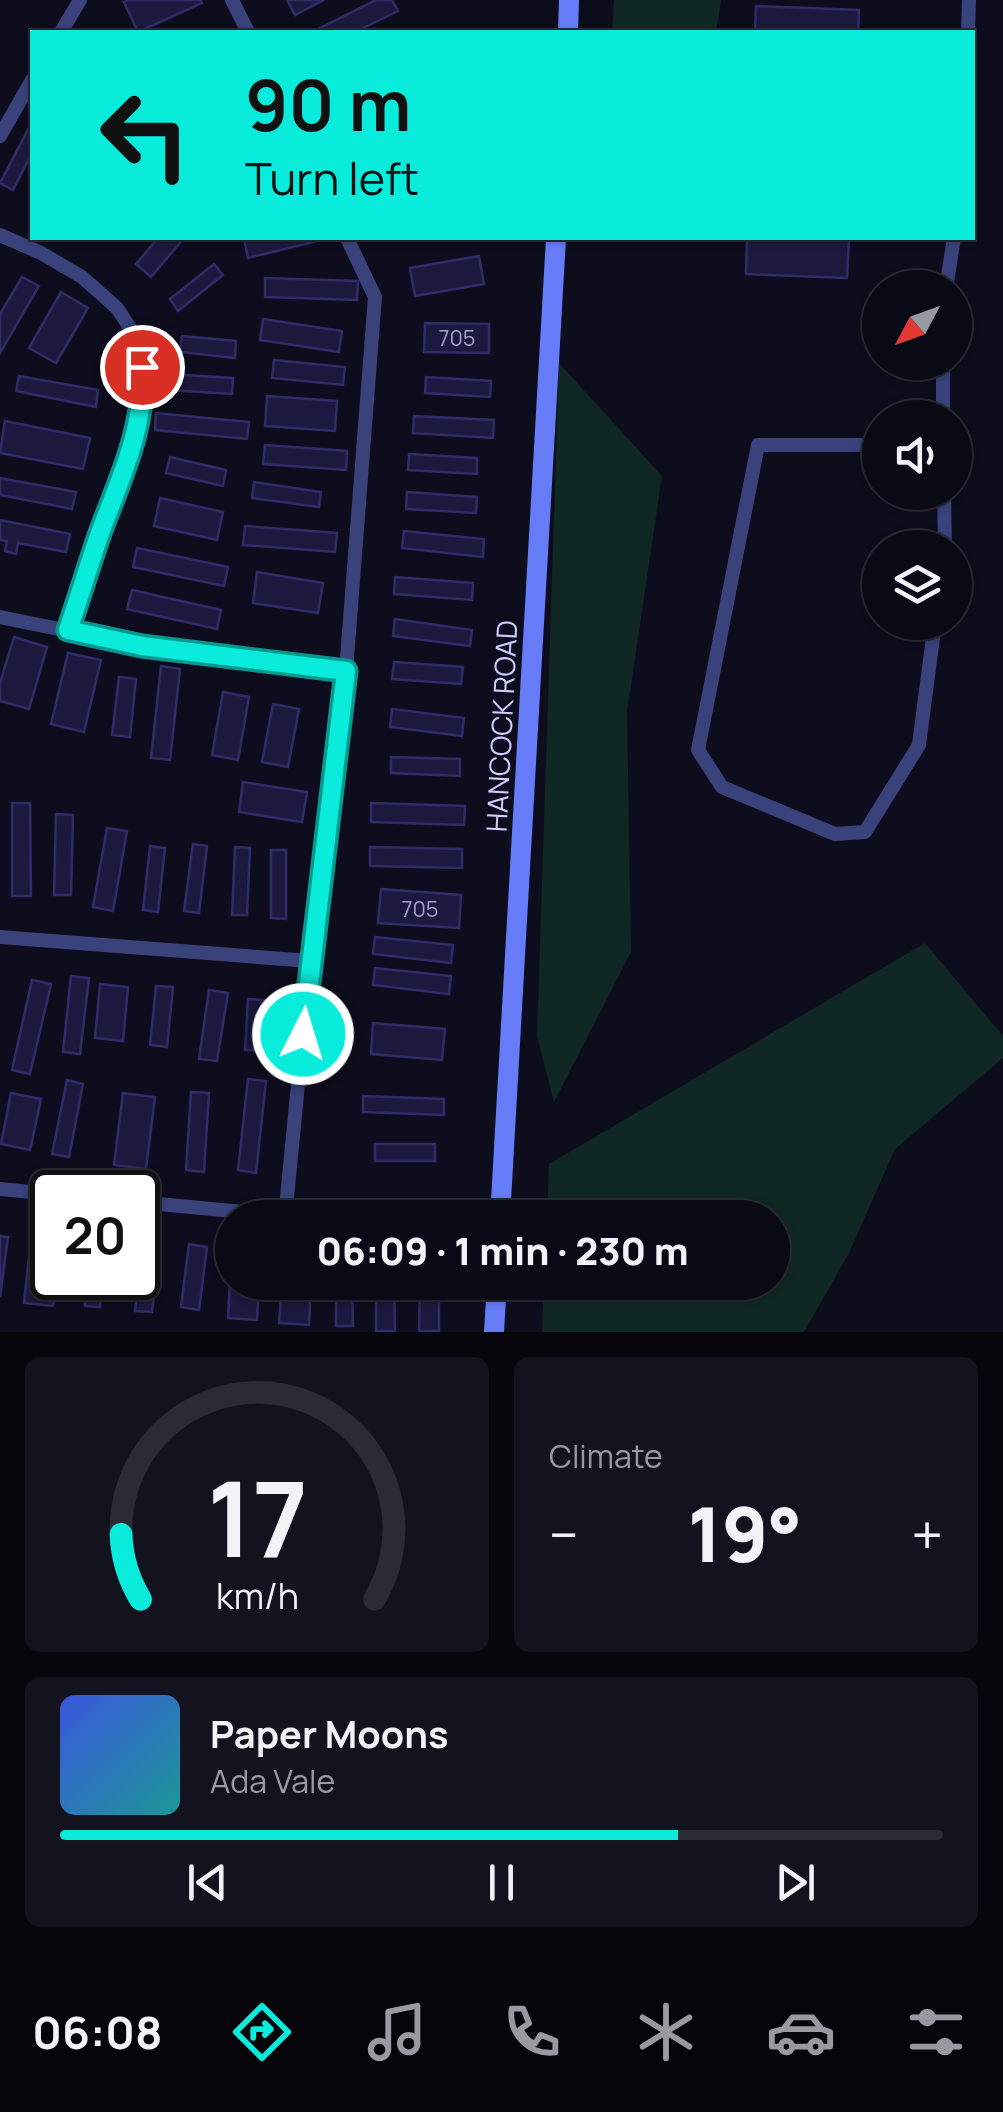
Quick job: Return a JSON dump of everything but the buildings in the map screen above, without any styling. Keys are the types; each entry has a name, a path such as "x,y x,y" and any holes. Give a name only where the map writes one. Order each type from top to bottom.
{"street":[{"path":"568,30 569,0"},
{"name":"HANCOCK ROAD","path":"501,1200 556,240"},
{"path":"494,1332 496,1300"}],"lane":[{"path":"61,30 80,0"},
{"path":"232,0 247,30"},
{"path":"968,30 969,0"},
{"path":"0,136 30,84"},
{"path":"0,235 82,277 117,308 140,343 144,391 132,450 68,630"},
{"path":"287,1200 310,962 346,671 375,297 347,240"},
{"path":"949,270 954,240"},
{"path":"862,444 758,445 698,750 722,786 835,834 866,832 918,746 933,640"},
{"path":"0,617 142,646 346,671"},
{"path":"0,938 310,962"},
{"path":"0,1189 30,1192"},
{"path":"160,1204 215,1210"}],"green space":[{"path":"614,0 721,0 716,30 612,30"},
{"path":"559,363 662,476 627,712 631,952 554,1102 537,1036"},
{"path":"925,943 1003,1036 1003,1058 895,1149 849,1253 804,1332 542,1332 543,1300 790,1300 790,1200 548,1200 549,1164"}],"route":[{"path":"142,367 144,391 132,450 68,630 142,646 346,671 303,1034"}]}
